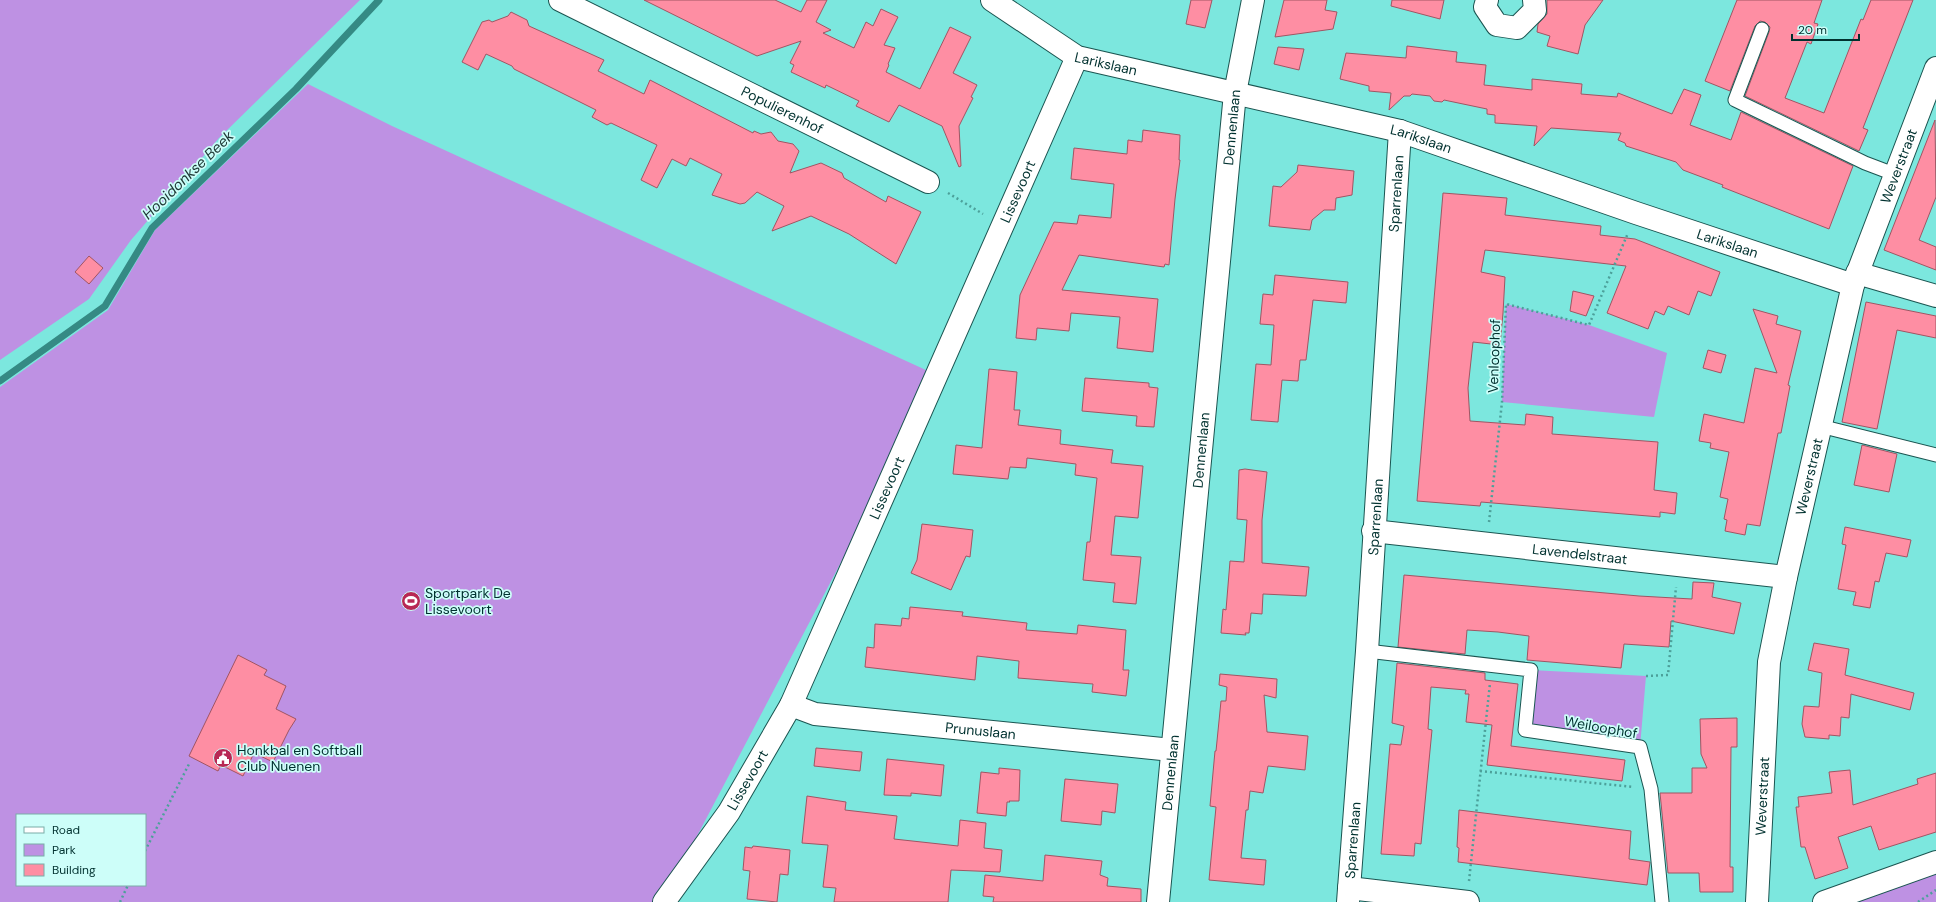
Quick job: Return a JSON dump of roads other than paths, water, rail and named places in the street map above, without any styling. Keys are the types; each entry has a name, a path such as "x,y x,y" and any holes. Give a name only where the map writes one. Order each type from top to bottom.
{"street":[{"name":"Populierenhof","path":"560,0 928,182"},
{"name":"Larikslaan","path":"992,0 1077,57 1400,131 1636,213 1855,279 1936,296"},
{"name":"Dennenlaan","path":"1158,902 1235,93 1253,0"},
{"path":"1487,0 1485,7 1497,25 1517,28 1535,10 1534,0"},
{"name":"Lissevoort","path":"664,902 729,812 791,705 1077,57"},
{"name":"Weverstraat","path":"1757,902 1769,662 1786,577 1855,279 1894,174 1936,68"},
{"name":"Sparrenlaan","path":"1349,895 1367,651 1373,531 1400,131"},
{"name":"Lavendelstraat","path":"1373,531 1786,577"},
{"name":"Prunuslaan","path":"791,705 815,714 1172,750"},
{"path":"1824,902 1936,862"},
{"path":"1349,895 1467,902"}],"lane":[{"path":"1762,29 1735,100 1865,162 1894,174"},
{"path":"1820,426 1936,455"},
{"name":"Weiloophof","path":"1367,651 1531,670 1525,730 1640,747 1651,789 1662,902"}],"waterway":[{"name":"Hooidonkse Beek","path":"0,381 105,306 152,228 296,89 379,0"}],"place":[{"name":"Sportpark De Lissevoort","path":"411,601"},
{"name":"Honkbal en Softball Club Nuenen","path":"223,758"}]}
